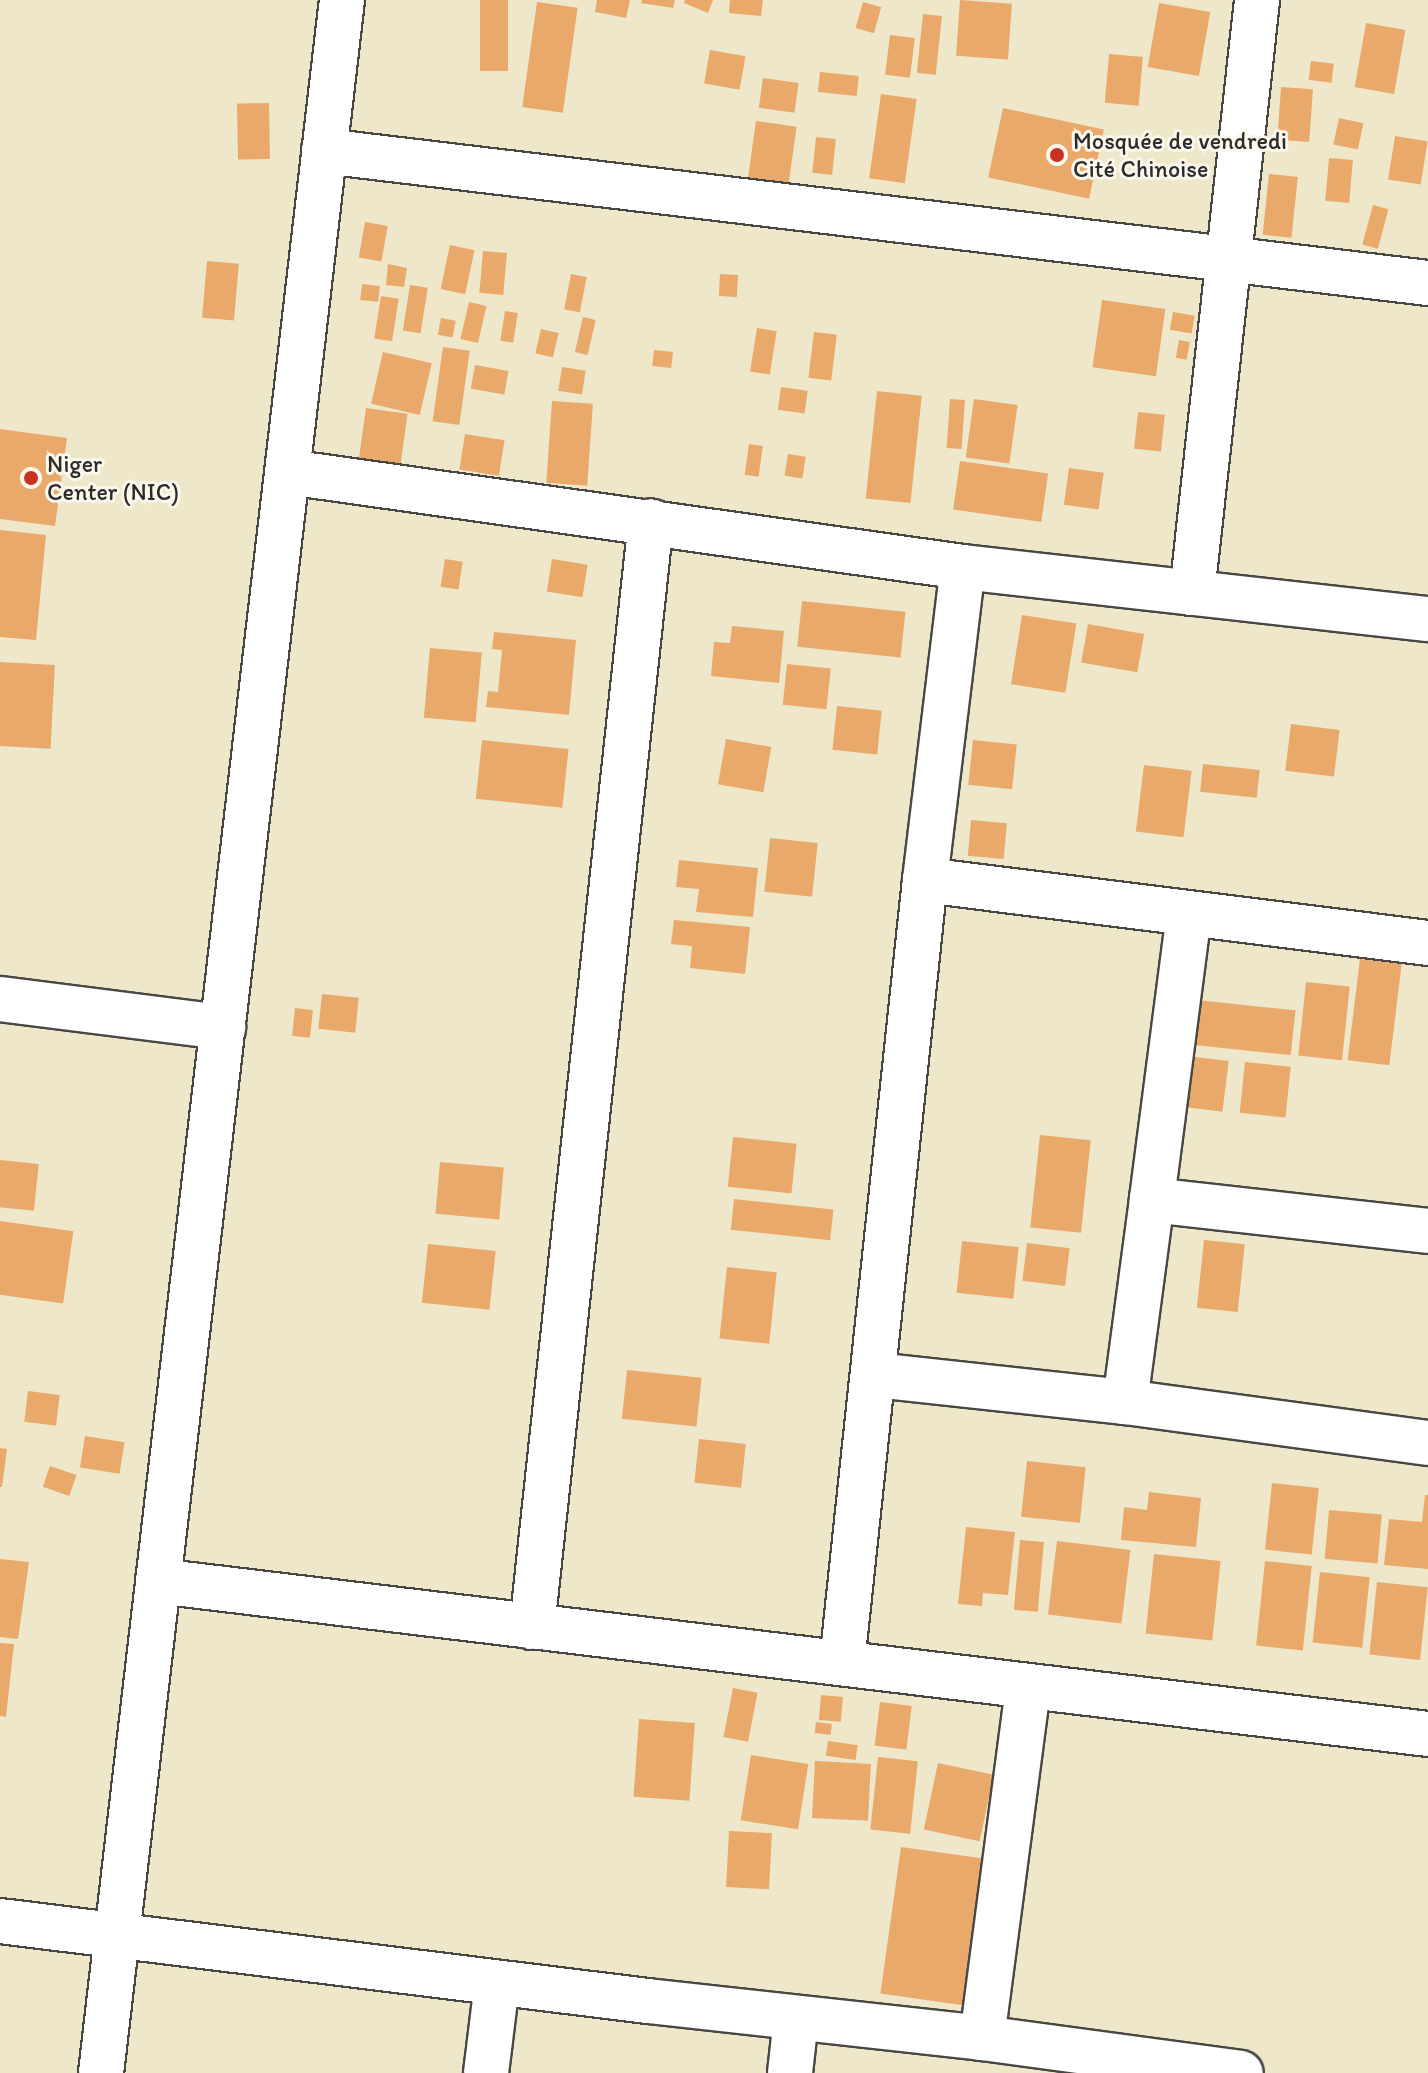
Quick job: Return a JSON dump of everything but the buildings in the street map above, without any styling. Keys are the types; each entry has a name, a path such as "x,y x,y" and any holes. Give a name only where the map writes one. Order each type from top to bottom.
{"street":[{"path":"101,2073 342,0"},
{"path":"1192,593 1257,0"},
{"path":"324,151 1428,283"},
{"path":"288,472 963,567 1428,619"},
{"path":"532,1627 651,521"},
{"path":"842,1663 875,1375 925,880 963,567"},
{"path":"925,880 1428,943"},
{"path":"1125,1402 1189,914"},
{"path":"0,999 223,1027"},
{"path":"1152,1200 1428,1231"},
{"path":"875,1375 1125,1402 1428,1443"},
{"path":"158,1581 1028,1687 1427,1729"},
{"path":"982,2038 1028,1687"},
{"path":"0,1921 796,2019 982,2038 1041,2060 1241,2073"},
{"path":"486,2073 497,1983"},
{"path":"790,2073 796,2019"}],"place":[{"name":"Mosquée de vendredi Cité Chinoise","path":"1057,155"},
{"name":"Niger Center (NIC)","path":"31,478"}]}
